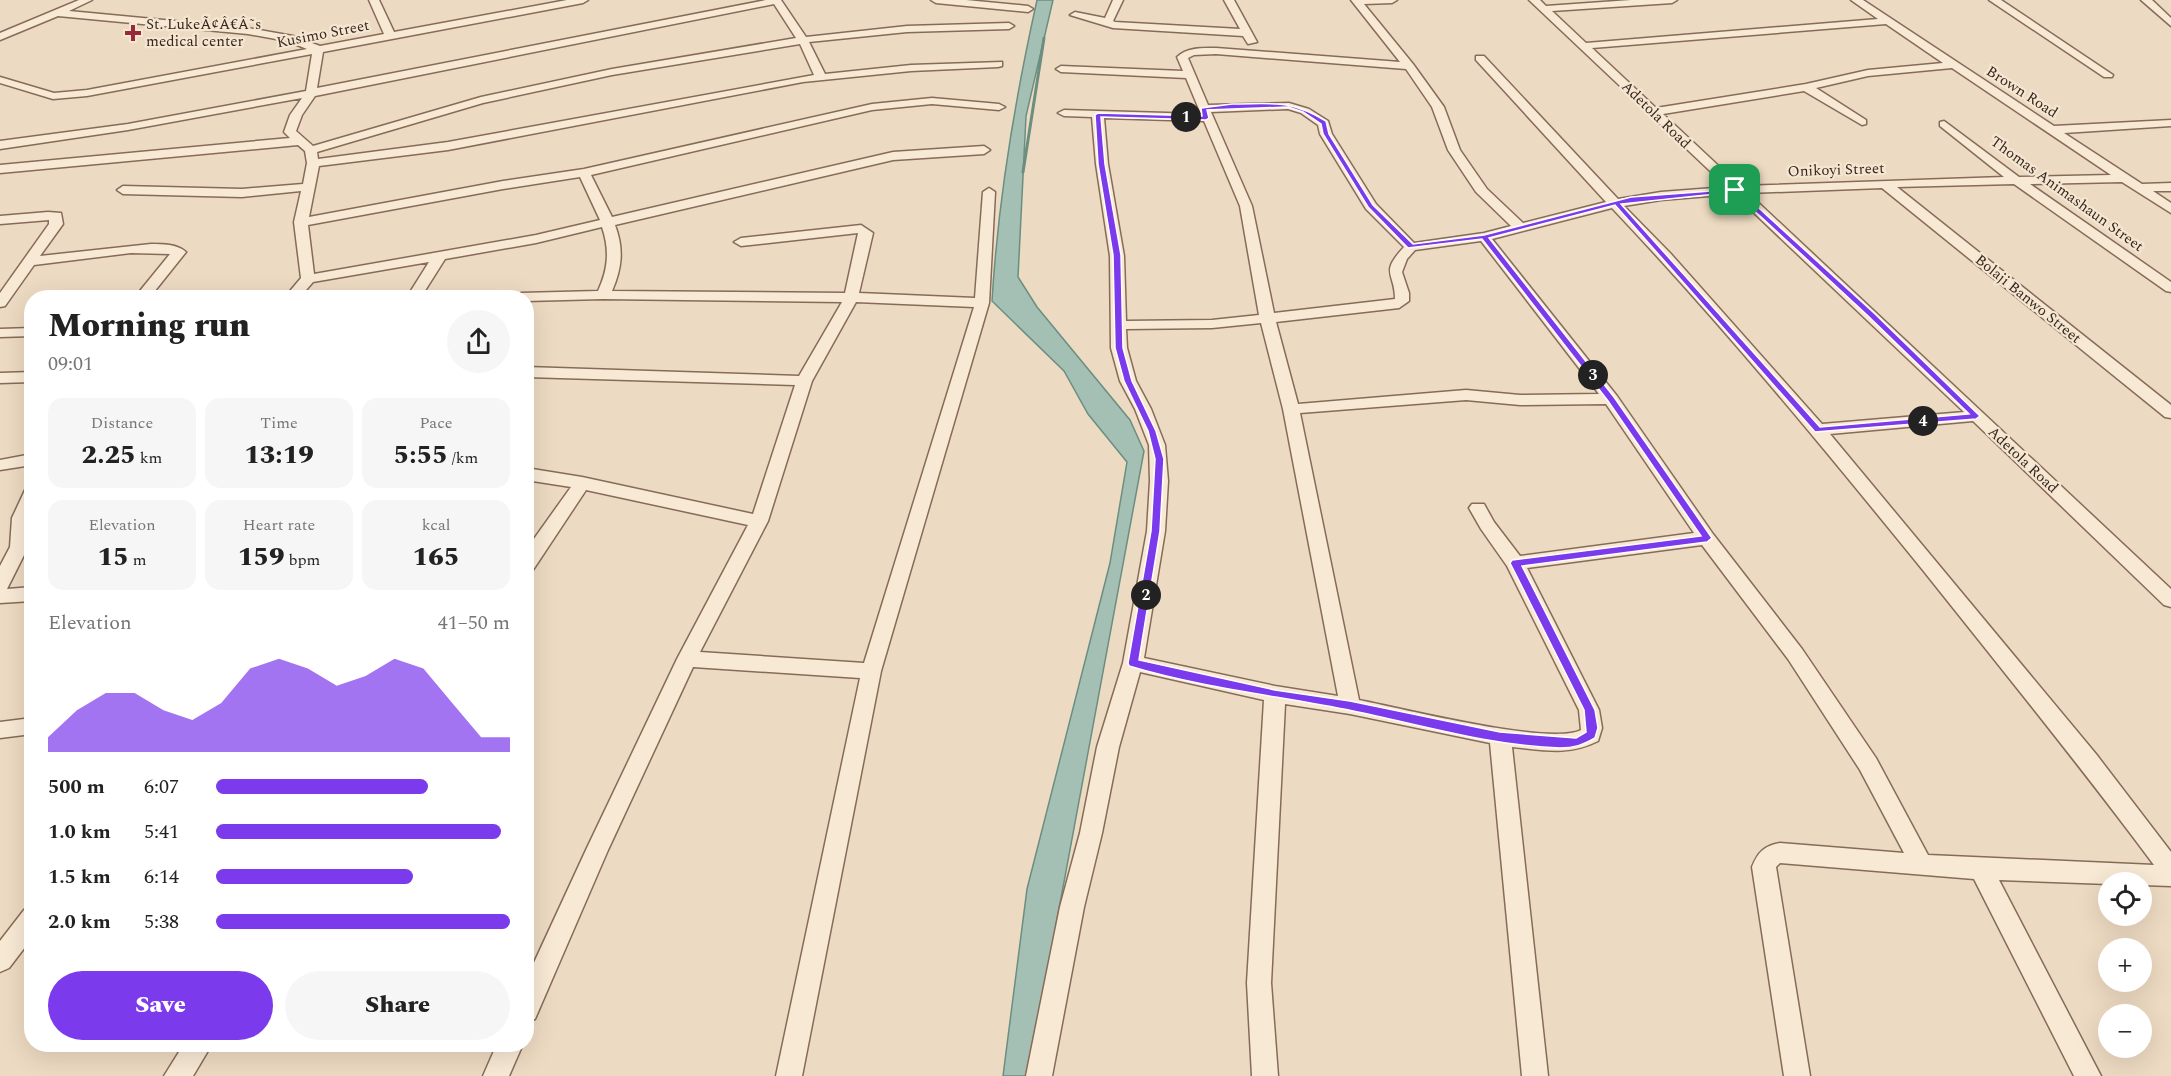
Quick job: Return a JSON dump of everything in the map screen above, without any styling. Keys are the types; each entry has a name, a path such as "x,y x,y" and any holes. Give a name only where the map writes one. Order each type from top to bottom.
{"street":[{"path":"0,37 87,0"},
{"path":"374,0 390,36"},
{"name":"Kusimo Street","path":"0,80 40,94 68,96 318,50 548,3 583,0"},
{"path":"936,0 1028,9"},
{"path":"1108,22 1118,0"},
{"path":"1228,0 1249,33 1256,55"},
{"path":"1356,1 1392,0"},
{"path":"1540,5 1672,0"},
{"name":"Brown Road","path":"1856,0 2171,209"},
{"path":"1994,0 2108,75"},
{"path":"2146,0 2171,23"},
{"path":"0,145 128,127 776,1 803,40 821,77"},
{"path":"1356,1 1409,66 1438,107 1454,150 1482,192 1520,228"},
{"name":"Adetola Road","path":"1540,5 2171,600"},
{"path":"56,13 248,31 289,38 318,50 311,93 291,124 290,132 312,156"},
{"path":"1075,15 1113,25 1249,33"},
{"path":"1583,46 1889,21"},
{"path":"312,156 424,116 511,93 612,72 803,40 907,29 1010,26"},
{"path":"1350,706 1292,409 1267,317 1246,206 1182,57 1185,54 1209,51 1409,66"},
{"path":"1480,58 1523,107 1617,203 1818,430 2066,733 2171,870"},
{"path":"312,156 448,146 821,77 911,68 998,64"},
{"path":"1654,112 1806,87 1868,73 1954,65"},
{"path":"1062,69 1188,75"},
{"path":"1806,87 1862,122"},
{"path":"301,222 503,185 584,173 872,107 932,101 999,107"},
{"path":"1064,113 1098,115 1205,113 1289,105 1305,111 1324,123 1326,134 1371,206 1411,247 1401,258 1395,272 1402,293 1402,301 1394,305 1212,324 1119,325"},
{"path":"1039,1076 1070,918 1091,833 1108,747 1133,663 1156,531 1159,459 1152,431 1134,394 1120,357 1117,255 1102,164 1098,115"},
{"path":"2053,130 2171,123"},
{"name":"Thomas Animashaun Street","path":"1944,124 2017,181 2171,288"},
{"path":"0,169 298,141"},
{"path":"298,290 308,279 536,239 893,156 984,150"},
{"path":"308,279 301,222 312,156"},
{"path":"584,173 608,222 615,264 603,295"},
{"name":"Onikoyi Street","path":"1411,247 1484,237 1617,203 1735,190 2124,178"},
{"name":"Bolaji Banwo Street","path":"1885,184 2171,413"},
{"path":"123,190 242,193 307,187"},
{"path":"2140,188 2171,187"},
{"path":"789,1076 801,1030 872,671 982,303 989,192"},
{"path":"0,220 56,216 56,224 32,261 0,303"},
{"path":"534,992 597,850 687,659 759,521 804,381 851,298 865,230 741,242"},
{"path":"1484,237 1611,399 1707,538 1795,654 1868,764 1922,865"},
{"path":"32,261 114,251 174,249 179,252 148,290"},
{"path":"418,290 439,257"},
{"path":"534,297 603,295 902,298 982,303"},
{"path":"0,333 24,332"},
{"path":"534,372 804,381"},
{"path":"0,378 24,377"},
{"path":"1292,409 1466,395 1520,400 1611,399"},
{"path":"1818,430 1976,416"},
{"path":"0,465 24,460"},
{"path":"534,475 582,483 759,521"},
{"path":"534,553 582,483"},
{"path":"1133,663 1275,694 1350,706 1500,737 1560,743 1577,742 1591,735 1590,710 1515,563 1498,543 1479,508"},
{"path":"0,584 20,547 21,518 24,511"},
{"path":"1515,563 1707,538"},
{"path":"0,596 24,594"},
{"path":"687,659 872,671"},
{"path":"1265,1076 1259,983 1275,694"},
{"path":"0,730 24,727"},
{"path":"1500,737 1535,1076"},
{"path":"1797,1076 1764,867 1766,858 1771,854 1981,869 2171,876"},
{"path":"1981,869 2088,1076"},
{"path":"0,960 24,928"},
{"path":"177,1076 194,1052"},
{"path":"496,1076 506,1052"}],"shaded area":[{"path":"1037,0 1053,0 1026,116 1018,277 1037,307 1130,420 1144,451 1028,1076 1003,1076 1027,889 1110,563 1127,462 1088,414 1064,371 992,301 998,225 1008,150"}],"waterway":[{"path":"1023,172 1044,38"}],"place":[{"name":"St. LukeÃ¢Â€Â˜s medical center","path":"133,33"}],"route":[{"path":"1735,190 1631,200 1617,203 1520,228 1484,237 1411,247 1371,206 1326,134 1324,123 1305,111 1289,105 1232,106 1203,109 1206,118 1098,115 1098,135 1117,255 1120,357 1128,381 1152,431 1159,459 1156,531 1133,663 1275,694 1350,706 1500,737 1560,743 1577,742 1591,735 1590,710 1515,563 1707,538 1611,399 1484,237 1617,203 1818,430 1976,416 1805,253 1735,190"}]}
